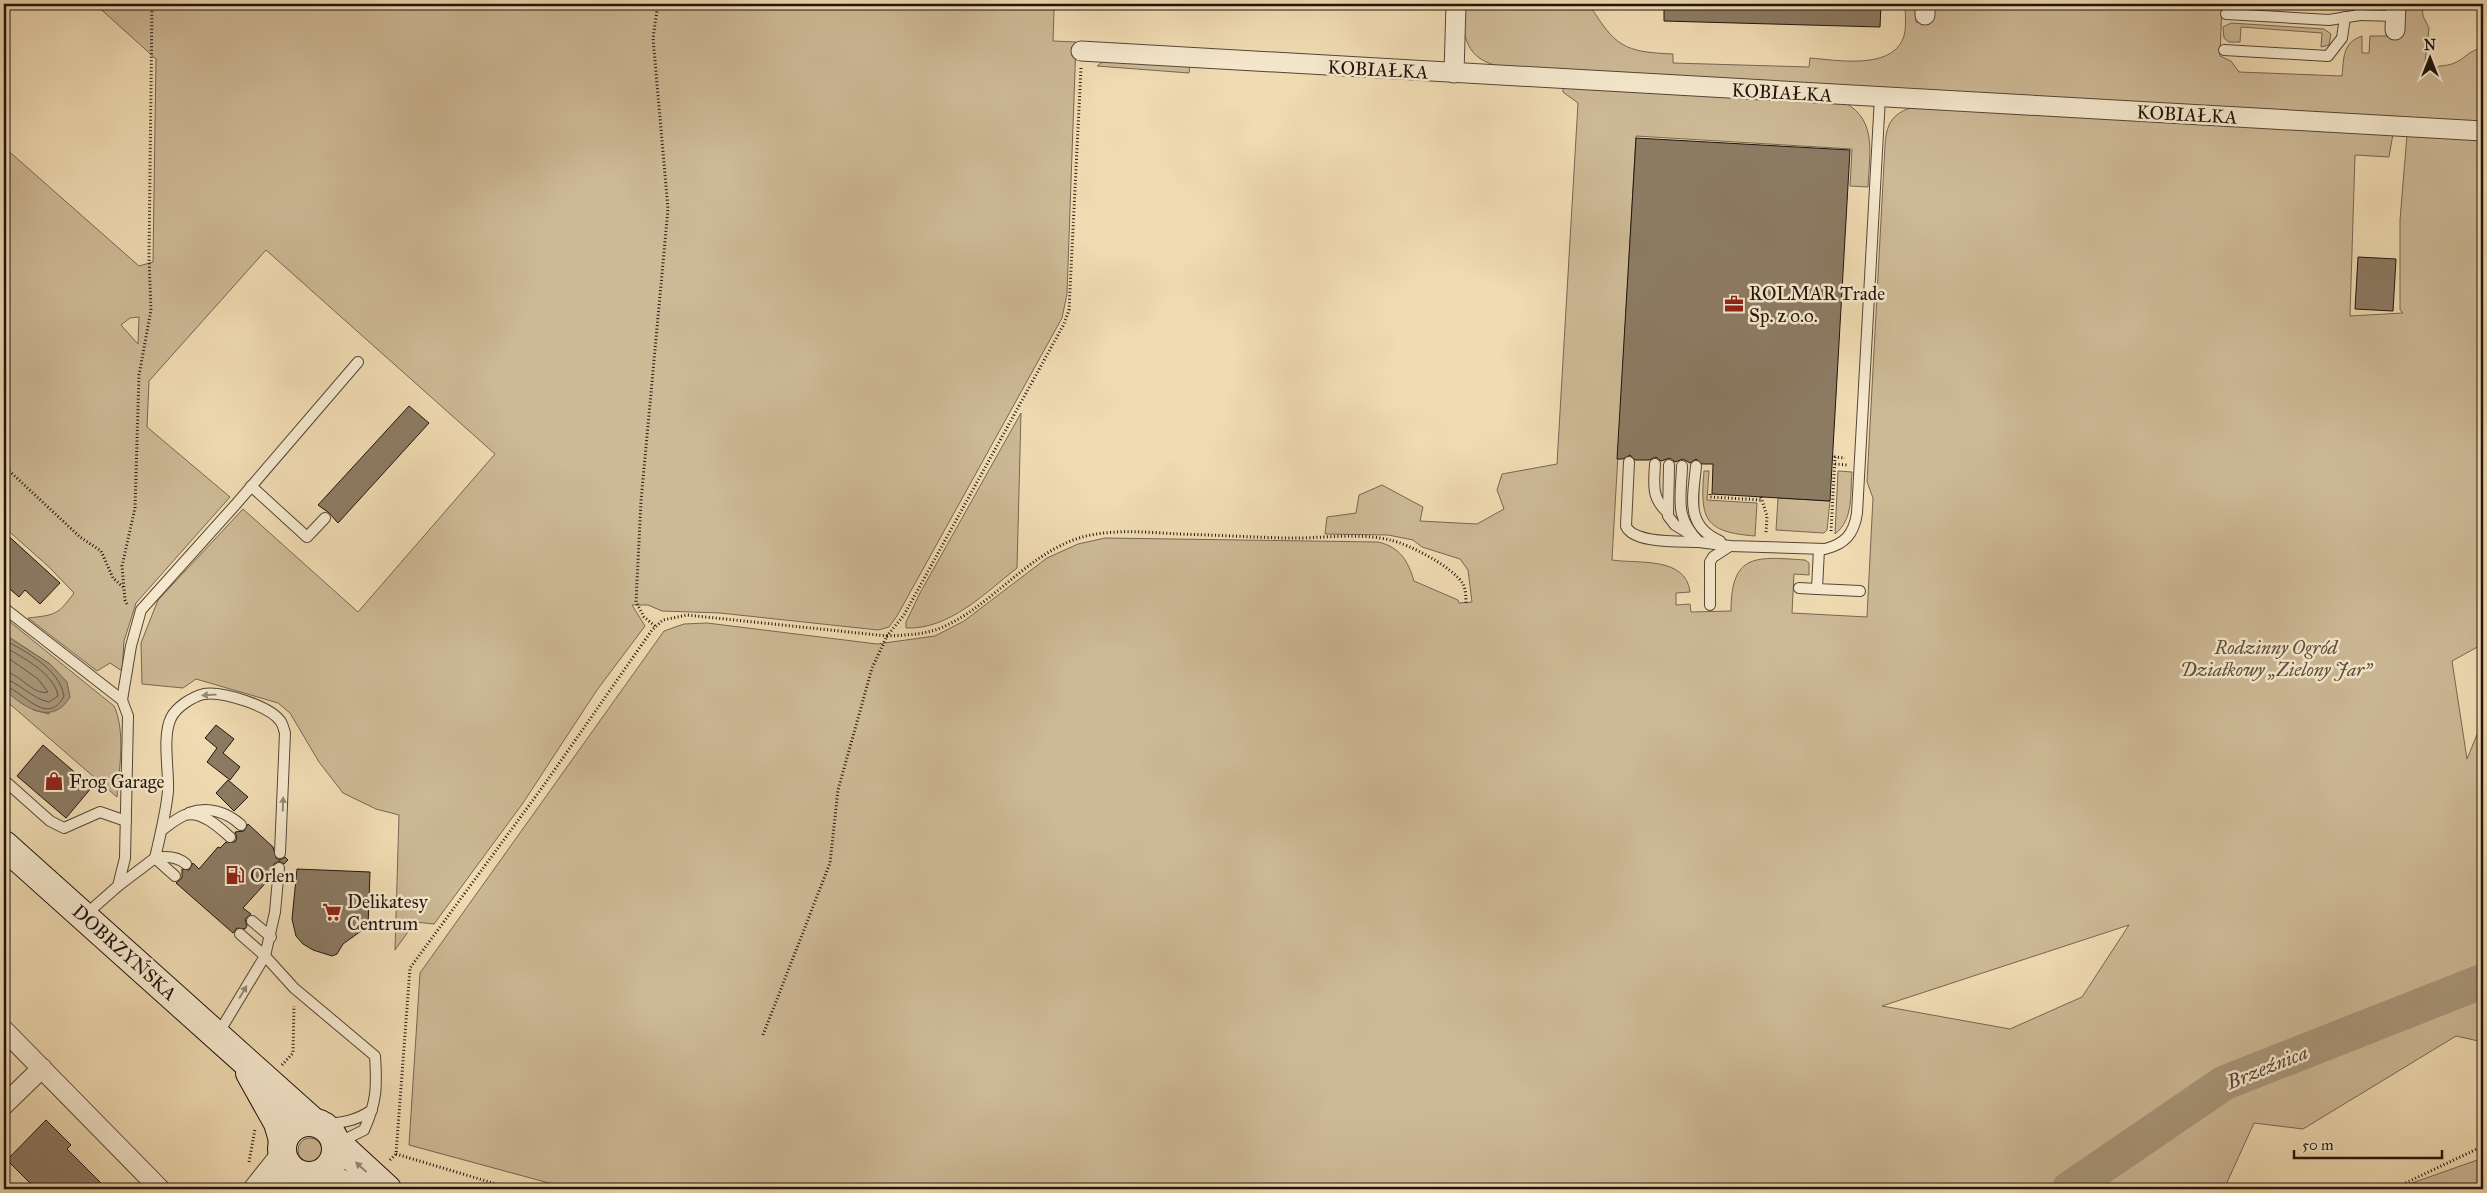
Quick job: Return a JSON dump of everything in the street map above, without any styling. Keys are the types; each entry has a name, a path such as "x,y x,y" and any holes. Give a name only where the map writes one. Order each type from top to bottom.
{"main road":[{"name":"DOBRZYŃSKA","path":"4,845 218,1034 244,1061 284,1094 387,1189"},
{"name":"DOBRZYŃSKA","path":"244,1061 278,1124 294,1166"},
{"path":"294,1126 323,1129 334,1161 294,1166 294,1126"},
{"path":"294,1166 352,1189"}],"street":[{"path":"1454,73 1456,4"},
{"name":"KOBIAŁKA","path":"1081,51 2483,131"},
{"path":"4,1030 160,1189"},
{"path":"4,1105 42,1068"},
{"path":"256,1189 294,1166"}],"lane":[{"path":"2360,4 2360,15"},
{"path":"2226,14 2329,20 2360,15 2396,16"},
{"path":"2224,50 2328,56 2342,38 2345,17"},
{"path":"1629,462 1626,526 1633,535 1646,539 1730,546 1819,549 1836,546 1846,540 1856,524 1880,97"},
{"path":"122,700 141,610 358,362"},
{"path":"1655,464 1654,495 1656,501 1667,512 1675,525 1691,534"},
{"path":"1667,512 1669,465"},
{"path":"1682,466 1681,512 1683,522 1699,542"},
{"path":"1696,466 1693,506 1696,522 1709,537 1730,546"},
{"path":"250,486 307,537 325,518"},
{"path":"1710,605 1710,562 1712,557 1730,546"},
{"path":"1817,589 1819,549"},
{"path":"1799,588 1860,591"},
{"path":"4,608 122,700 128,716 129,731 125,858 118,886"},
{"path":"155,858 162,830 168,791 168,736 170,719 178,708 192,698 203,694 236,698 261,707 282,722 285,733 280,853"},
{"path":"4,780 50,821 64,828 100,812 126,821"},
{"path":"162,830 186,814 198,810 214,811 232,817 241,825"},
{"path":"186,814 201,816 230,837"},
{"path":"155,858 176,876"},
{"path":"84,916 118,886 155,858 172,858 181,860 186,864"},
{"path":"218,1034 265,956 271,937 277,874"},
{"path":"252,921 271,937"},
{"path":"240,934 265,956 294,988 375,1056 377,1092 364,1130 323,1129"},
{"path":"323,1129 359,1119 372,1110"}],"path":[{"path":"138,619 124,600 122,566 135,508 139,375 151,310 149,257 152,4"},
{"path":"656,626 644,617 636,602 641,501 668,209 653,38 658,4"},
{"path":"763,1035 830,863 838,790 872,668 887,636 904,615 1064,324 1068,310 1081,51"},
{"path":"1827,535 1831,533 1835,457 1851,458"},
{"path":"4,466 80,537 101,551 113,578 124,587"},
{"path":"1710,488 1710,497 1761,499 1767,516 1766,534 1775,534"},
{"path":"513,1189 396,1154 410,968 544,785 656,626 663,620 687,615 887,636 914,635 942,627 971,611 1040,557 1065,543 1087,537 1126,532 1287,538 1360,537 1392,540 1428,557 1458,578 1464,586 1466,603"},
{"path":"284,1094 291,1088 276,1072 293,1053 294,988"},
{"path":"2393,1189 2483,1146"}],"green space":[{"path":"95,4 1052,4 1054,10 1053,41 1076,42 1067,294 1062,318 897,616 889,627 878,630 720,613 662,611 648,605 632,605 645,626 597,690 523,803 434,924 415,922 395,950 399,815 376,809 343,793 319,762 290,713 278,703 196,679 183,688 142,684 141,643 158,600 243,509 358,612 495,454 266,250 149,381 147,427 230,497 136,603 124,641 122,671 110,663 97,671 28,618 55,613 64,606 74,593 48,566 4,527 4,147 139,266 153,262 156,59","holes":["139,317 138,344 121,325 130,318"]},
{"path":"1461,4 1589,4 1606,29 1622,44 1642,51 1673,54 1673,63 1809,67 1810,58 1861,61 1887,55 1896,49 1903,39 1905,4 1916,4 1916,22 1930,23 1931,4 2222,4 2220,56 2231,61 2239,72 2342,76 2345,52 2355,39 2362,36 2362,53 2369,53 2370,36 2401,36 2402,4 2422,4 2423,16 2429,28 2425,62 2433,72 2439,66 2459,61 2471,52 2483,48 2483,122 1502,67 1480,58 1468,45 1463,27"},
{"path":"2231,23 2324,29 2331,34 2329,45 2321,47 2322,33 2241,27 2240,42 2229,42 2224,38 2223,27"},
{"path":"1105,60 1190,66 1189,73 1097,66"},
{"name":"Rodzinny Ogród Działkowy „Zielony Jar”","path":"1563,88 1845,103 1856,110 1863,119 1867,129 1870,151 1868,187 1850,186 1852,149 1636,136 1612,560 1659,564 1680,572 1687,580 1690,592 1676,593 1676,605 1690,604 1691,612 1731,611 1732,592 1736,578 1742,568 1750,562 1773,558 1805,560 1809,563 1809,575 1794,574 1792,613 1867,617 1873,498 1867,482 1885,145 1888,128 1896,115 1914,107 2393,134 2389,157 2355,155 2350,316 2403,313 2400,310 2400,220 2407,135 2483,139 2483,644 2452,661 2467,759 2483,720 2483,1042 2456,1036 2303,1129 2254,1123 2224,1189 571,1189 409,1145 420,973 664,631 684,624 707,623 877,644 935,636 964,621 1047,558 1078,544 1105,538 1378,542 1392,547 1402,556 1409,567 1414,581 1458,600 1459,603 1472,602 1468,570 1460,559 1422,547 1413,540 1388,535 1325,534 1327,517 1356,513 1359,495 1382,485 1423,507 1420,521 1477,524 1504,509 1497,490 1502,474 1557,464 1578,103 1563,92","holes":["2129,925 2082,997 2010,1029 1882,1006"]},
{"path":"1021,413 1017,568 966,608 952,616 922,627 906,628 906,622 920,593"},
{"path":"1704,471 1709,471 1707,500 1757,503 1755,536 1725,531 1715,526 1709,520 1703,501"},
{"path":"1838,471 1852,472 1851,497 1845,521 1835,534"},
{"path":"1778,498 1830,501 1827,530 1824,533 1776,530"},
{"path":"4,617 114,706 118,716 121,739 117,797 4,699 4,689 34,710 49,714 50,664 4,634"},
{"path":"310,1138 319,1141 322,1150 319,1159 310,1162 301,1159 298,1150 301,1141"},
{"path":"2483,1158 2483,1189 2395,1189"}],"water":[{"path":"4,634 50,664 67,682 70,697 63,706 55,711 37,711 20,702 4,689"}],"building":[{"path":"1664,4 1881,4 1880,27 1664,21"},
{"name":"ROLMAR Trade Sp. z o.o.","path":"1636,138 1850,150 1830,501 1712,494 1713,464 1702,464 1696,459 1690,463 1683,459 1675,462 1670,458 1661,461 1656,457 1649,460 1635,460 1630,455 1623,459 1617,459"},
{"path":"2358,257 2396,259 2393,311 2355,309"},
{"path":"409,406 429,423 338,523 318,505"},
{"path":"4,532 60,583 40,604 25,590 19,597 4,584"},
{"path":"216,725 234,739 223,753 240,767 230,780 207,762 217,748 205,738"},
{"name":"Frog Garage","path":"43,745 92,787 66,818 17,776"},
{"path":"228,780 248,797 234,811 216,793"},
{"path":"248,824 273,847 276,858 280,860 285,857 288,860 284,864 279,861 274,864 271,877 243,908 251,914 245,919 247,926 245,929 237,928 233,933 176,883 182,878 182,869 189,870 193,863 199,869 218,847 220,848 226,842 235,842 237,838 235,832 244,831"},
{"name":"Delikatesy Centrum","path":"297,869 370,872 368,926 343,944 337,954 332,956 313,950 303,944 296,936 292,919"},
{"path":"46,1120 71,1145 67,1149 107,1189 36,1189 7,1160"}],"waterway":[{"name":"Brzeźnica","path":"2069,1189 2224,1083 2483,981"}],"place":[{"name":"ROLMAR Trade Sp. z o.o.","path":"1734,304"},
{"name":"Frog Garage","path":"54,781"},
{"name":"Orlen","path":"235,875"},
{"name":"Delikatesy Centrum","path":"332,912"}]}
